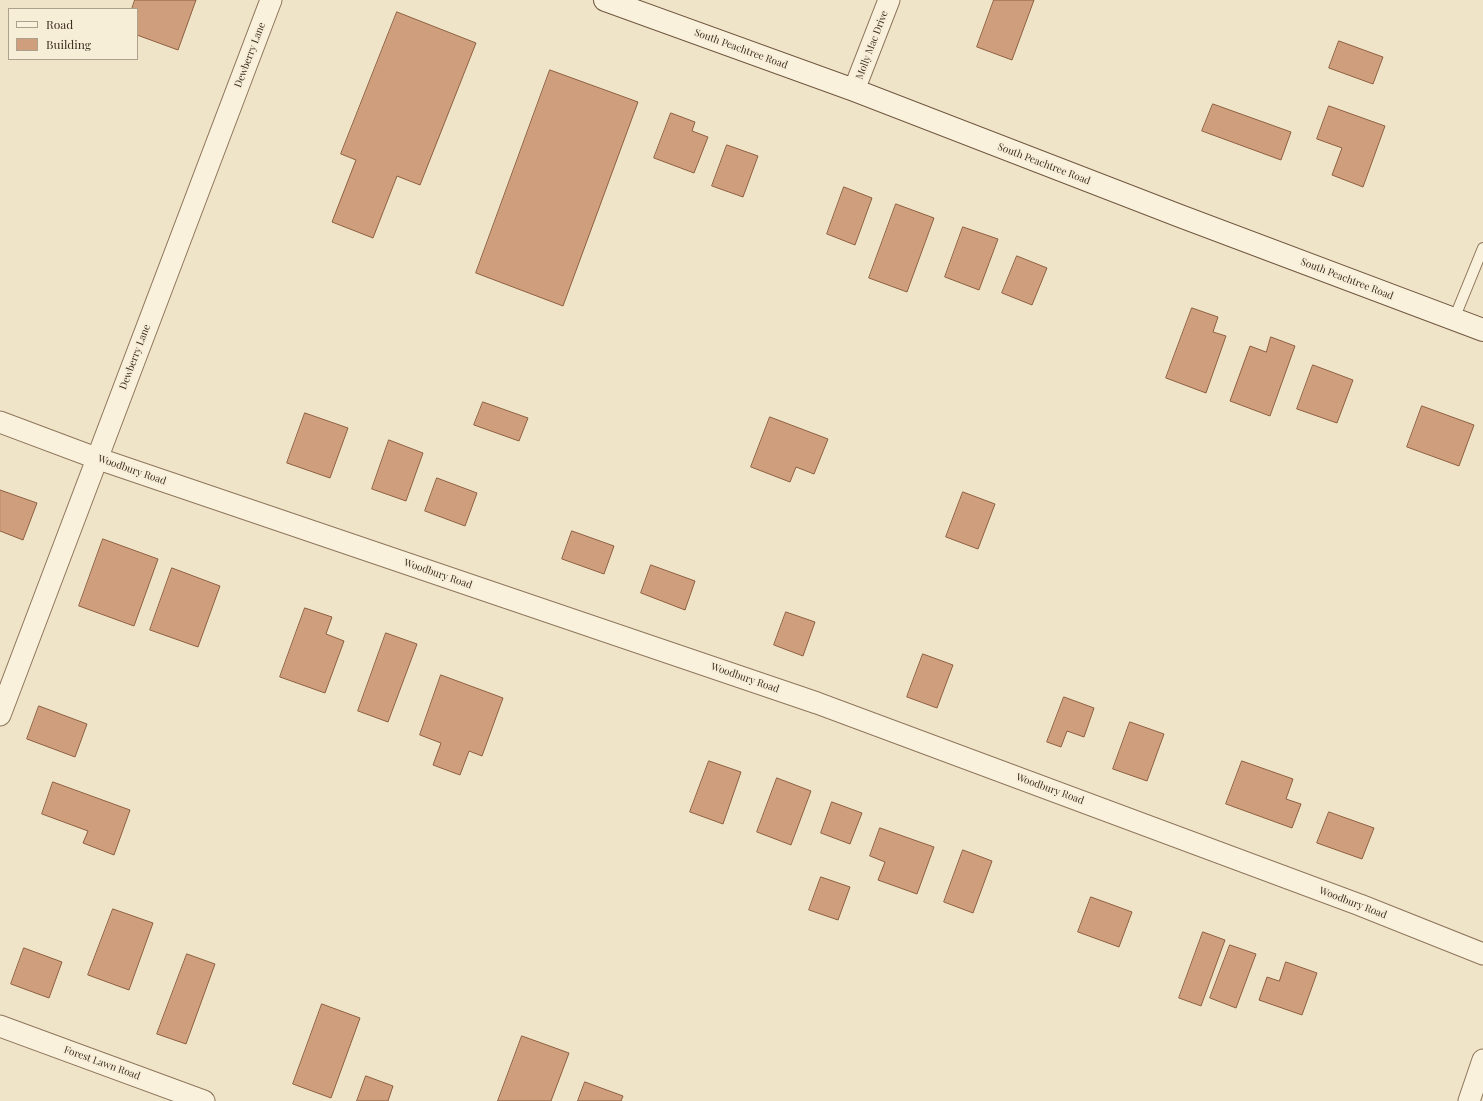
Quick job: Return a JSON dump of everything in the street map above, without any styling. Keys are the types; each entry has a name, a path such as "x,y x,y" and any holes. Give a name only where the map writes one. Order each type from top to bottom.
{"main road":[{"name":"South Peachtree Road","path":"605,0 854,90 1173,214 1483,330"}],"street":[{"name":"Dewberry Lane","path":"0,715 270,0"},
{"name":"Molly Mac Drive","path":"854,90 889,0"},
{"name":"Woodbury Road","path":"0,422 96,458 818,703 1360,905 1483,954"},
{"name":"Forest Lawn Road","path":"0,1026 204,1101"},
{"path":"1469,1101 1483,1060"}],"lane":[{"path":"1454,319 1483,248"}],"building":[{"path":"135,0 196,0 178,50 138,35 138,8 132,8"},
{"path":"994,0 1034,0 1012,60 977,47"},
{"path":"397,12 476,43 420,185 397,176 373,238 332,222 356,160 341,154"},
{"path":"1339,41 1383,57 1373,84 1329,68"},
{"path":"550,70 638,102 563,306 476,273"},
{"path":"1213,104 1291,132 1281,160 1202,131"},
{"path":"1329,106 1385,126 1363,187 1332,175 1342,148 1317,139"},
{"path":"671,113 695,122 692,131 708,137 694,173 654,158"},
{"path":"727,145 758,156 743,197 712,186"},
{"path":"844,187 872,198 855,245 827,234"},
{"path":"896,204 934,218 907,292 869,278"},
{"path":"963,227 998,239 979,290 945,277"},
{"path":"1017,256 1047,268 1032,305 1002,293"},
{"path":"1192,308 1218,317 1213,332 1226,336 1206,393 1166,378"},
{"path":"1271,337 1295,346 1270,416 1230,401 1250,346 1266,352"},
{"path":"1313,365 1353,380 1337,423 1297,409"},
{"path":"483,402 528,418 519,441 474,425"},
{"path":"1422,406 1474,425 1459,466 1407,447"},
{"path":"305,413 348,428 330,478 287,463"},
{"path":"770,417 828,439 814,474 796,467 790,482 751,467"},
{"path":"389,440 423,453 406,501 372,489"},
{"path":"437,478 477,493 465,526 425,511"},
{"path":"0,490 37,503 23,540 0,531"},
{"path":"963,492 995,504 978,549 946,537"},
{"path":"572,531 614,546 604,574 562,559"},
{"path":"103,539 158,559 134,626 79,606"},
{"path":"651,565 695,581 685,610 641,593"},
{"path":"172,568 220,586 198,647 150,630"},
{"path":"305,608 332,617 326,634 344,641 325,693 280,677"},
{"path":"786,612 815,622 803,656 774,645"},
{"path":"386,633 417,644 388,722 358,711"},
{"path":"923,654 953,665 937,708 907,697"},
{"path":"441,675 503,698 482,756 469,751 460,775 433,765 441,743 420,735"},
{"path":"1064,697 1094,708 1084,737 1067,731 1061,747 1047,742"},
{"path":"39,706 87,724 75,757 27,739"},
{"path":"1130,722 1164,734 1147,781 1113,769"},
{"path":"709,761 741,772 723,824 690,812"},
{"path":"1242,761 1293,779 1286,799 1301,804 1292,828 1226,804"},
{"path":"777,778 811,791 791,845 757,832"},
{"path":"53,782 130,810 114,855 83,843 88,831 42,814"},
{"path":"832,802 862,813 850,844 821,833"},
{"path":"1329,812 1374,828 1362,859 1317,843"},
{"path":"880,828 934,847 917,894 878,880 885,862 870,856"},
{"path":"963,850 992,861 973,913 944,902"},
{"path":"821,877 850,887 838,920 809,910"},
{"path":"1091,897 1132,912 1119,947 1078,932"},
{"path":"113,909 153,923 129,990 88,975"},
{"path":"1203,932 1225,940 1201,1006 1179,998"},
{"path":"1230,945 1256,954 1236,1008 1210,998"},
{"path":"24,948 62,962 49,998 11,984"},
{"path":"187,954 215,964 186,1044 157,1034"},
{"path":"1286,962 1317,973 1302,1015 1259,1000 1267,977 1279,981"},
{"path":"322,1004 360,1018 331,1098 293,1084"},
{"path":"522,1036 569,1053 551,1101 498,1101"},
{"path":"366,1076 393,1086 388,1101 357,1101"},
{"path":"585,1082 623,1096 621,1101 578,1101"}]}
